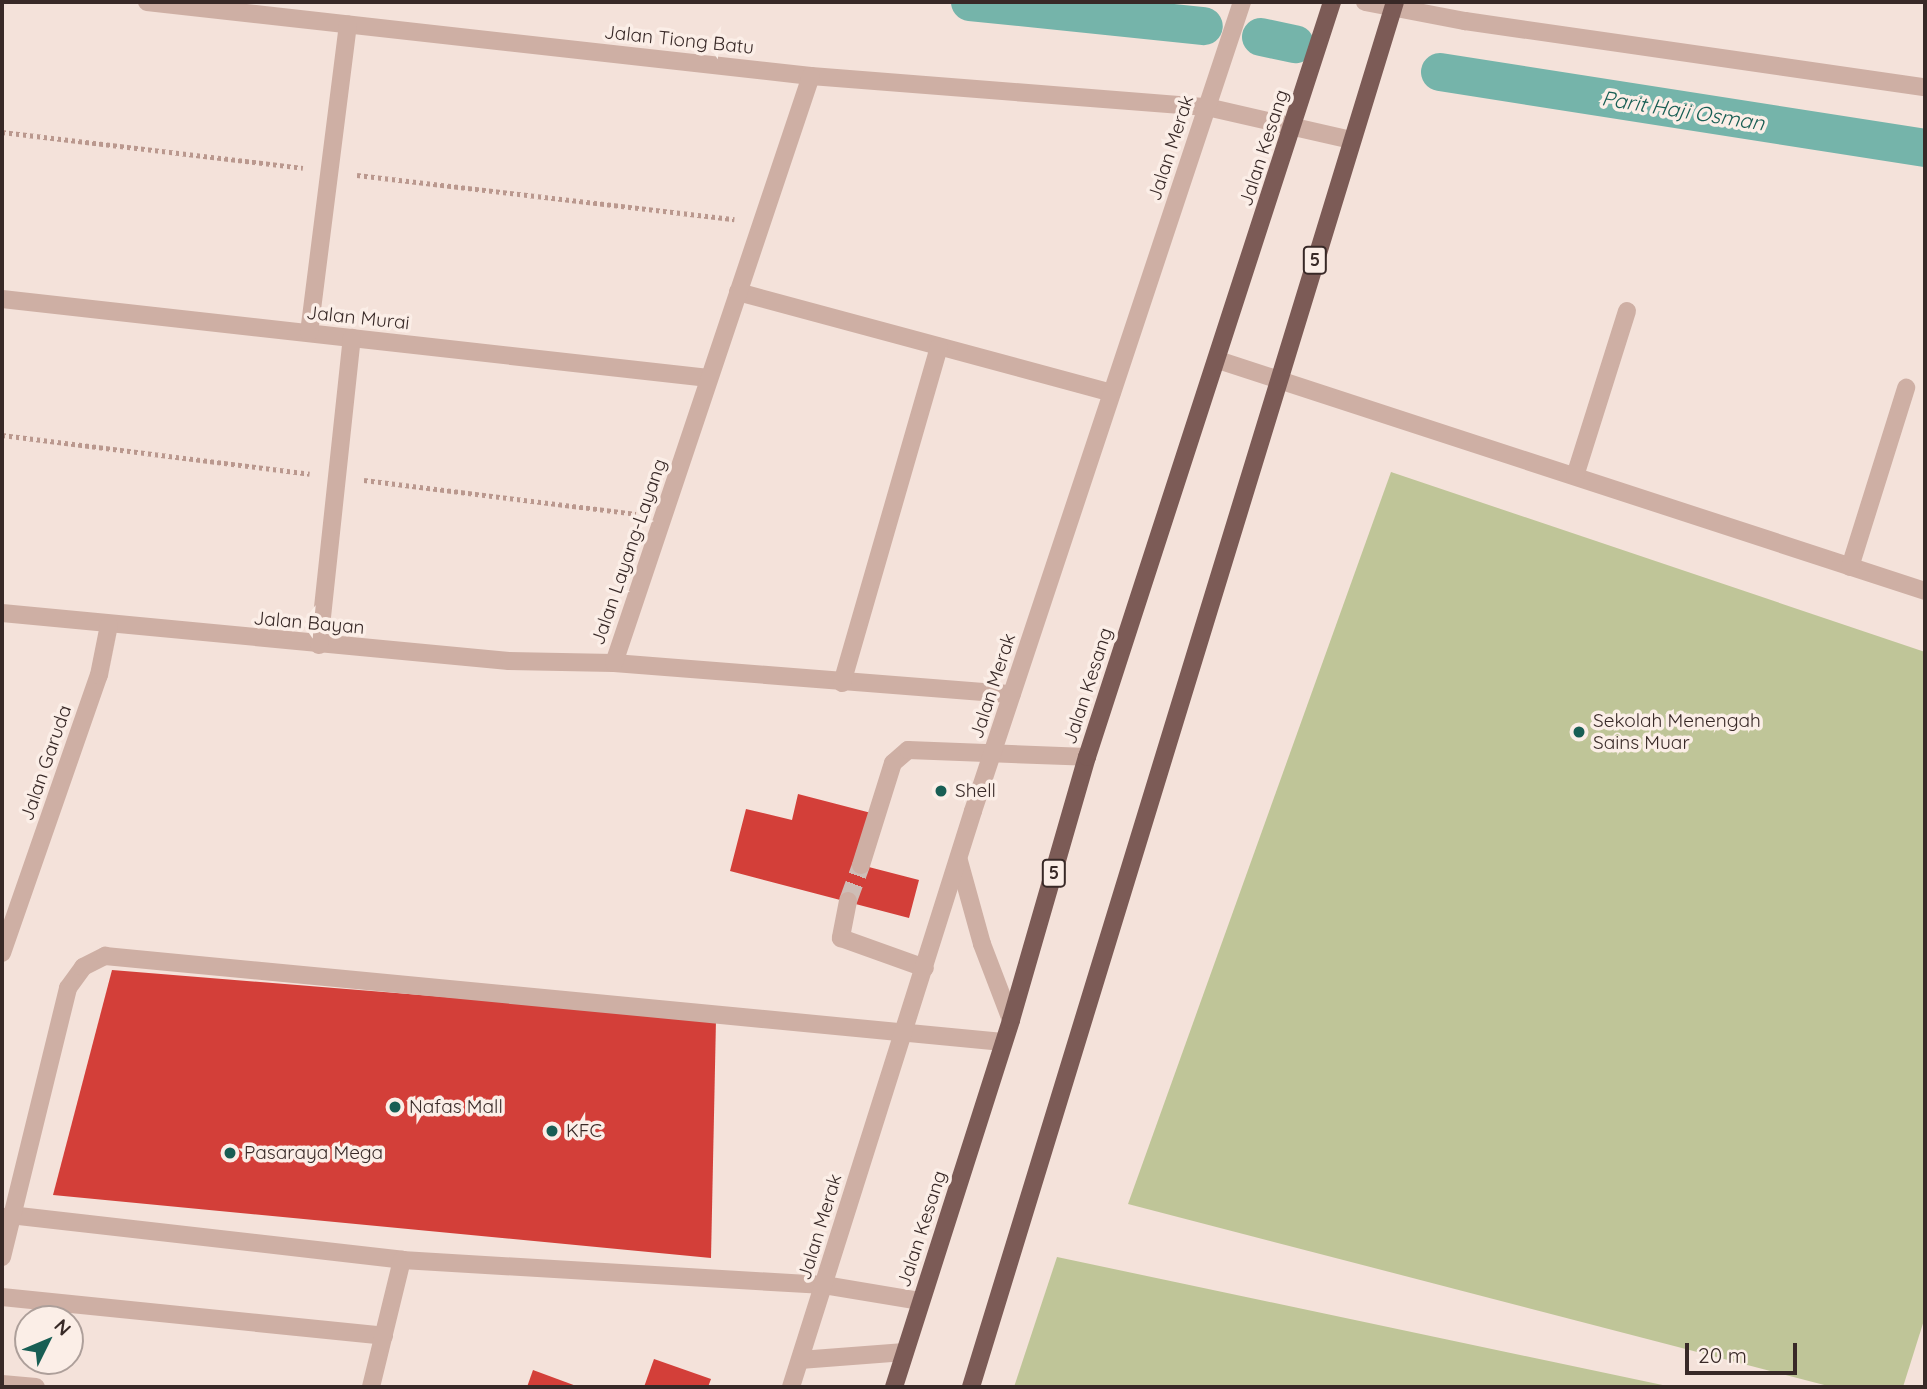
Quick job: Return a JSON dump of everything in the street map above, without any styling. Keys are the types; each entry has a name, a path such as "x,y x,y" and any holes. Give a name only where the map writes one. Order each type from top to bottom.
{"main road":[{"name":"Jalan Kesang","path":"894,1387 1011,1020 1087,757 1219,360 1332,2"},
{"name":"5","path":"971,1387 1394,6"}],"street":[{"name":"Jalan Tiong Batu","path":"147,2 283,9 348,24 811,76 1207,107 1352,140"},
{"name":"Jalan Merak","path":"791,1387 992,754 1242,2"},
{"path":"1365,2 1394,6 1428,16 1925,87"},
{"path":"309,333 348,24"},
{"name":"Jalan Layang-Layang","path":"811,76 614,663 1012,695"},
{"path":"738,292 1112,393"},
{"name":"Jalan Murai","path":"2,299 709,378"},
{"path":"1575,477 1626,311"},
{"path":"319,645 352,338"},
{"path":"842,683 939,347"},
{"path":"1219,360 1925,591"},
{"path":"1850,566 1906,388"},
{"name":"Jalan Bayan","path":"2,613 319,645 563,665 614,663"},
{"name":"Jalan Garuda","path":"2,953 100,675 108,625"},
{"path":"862,865 899,755 908,751 1087,757"},
{"path":"958,859 1011,1020"},
{"path":"848,901 841,938 925,968"},
{"path":"2,1257 10,1215 68,988 83,967 105,956 903,1030 1003,1042"},
{"path":"10,1215 402,1261 824,1285 921,1301"},
{"path":"371,1387 402,1261"},
{"path":"2,1297 384,1335"},
{"path":"800,1360 905,1352"},
{"path":"2,1384 36,1387"}],"path":[{"path":"2,132 762,223"}],"green space":[{"name":"Sekolah Menengah Sains Muar","path":"1391,472 1925,652 1925,1317 1903,1387 1832,1387 1128,1204"},
{"path":"1057,1257 1672,1387 1014,1387"}],"building":[{"path":"798,794 875,814 861,865 919,880 909,918 730,871 746,809 792,820"},
{"name":"Nafas Mall","path":"112,970 716,1019 711,1258 53,1195"},
{"path":"654,1359 711,1379 708,1387 644,1387"},
{"path":"533,1370 579,1387 527,1387"}],"waterway":[{"name":"Parit Haji Osman","path":"970,2 1204,26"},
{"name":"Parit Haji Osman","path":"1261,37 1295,44"},
{"name":"Parit Haji Osman","path":"1440,72 1925,148"}],"tunnel":[{"path":"848,901 861,865"}],"place":[{"name":"Sekolah Menengah Sains Muar","path":"1579,732"},
{"name":"Shell","path":"941,791"},
{"name":"Nafas Mall","path":"395,1107"},
{"name":"KFC","path":"552,1131"},
{"name":"Pasaraya Mega","path":"230,1153"}]}
